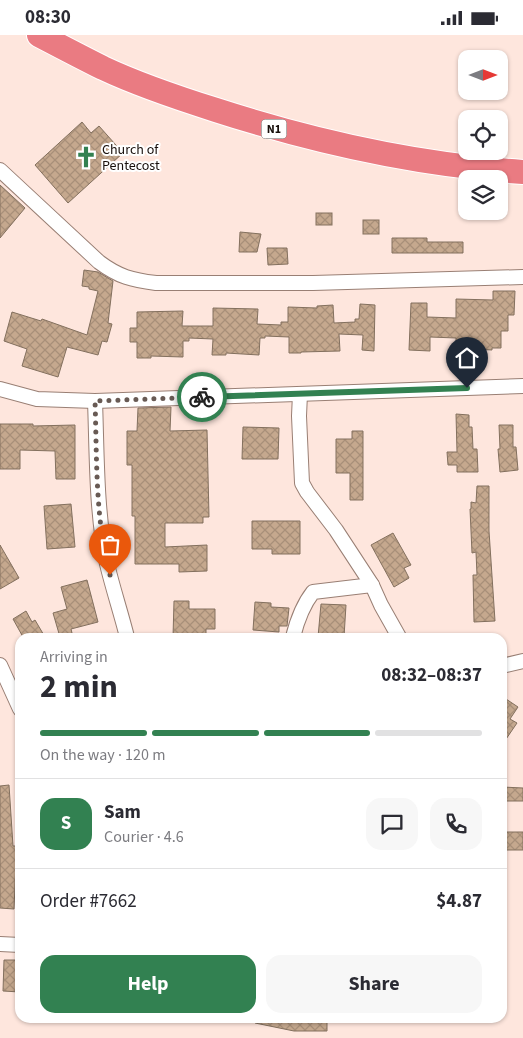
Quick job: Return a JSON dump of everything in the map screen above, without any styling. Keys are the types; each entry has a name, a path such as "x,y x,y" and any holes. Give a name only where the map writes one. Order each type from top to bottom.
{"highway":[{"name":"N1","path":"39,35 103,68 141,84 272,128 343,145 420,160 466,167 523,172"}],"street":[{"path":"0,170 99,262 114,273 133,281 156,283 313,283 523,277"},
{"path":"0,389 37,399 95,401 523,386"},
{"path":"300,394 299,426 302,483 372,585 397,633"},
{"path":"95,401 102,531 107,563 127,633"},
{"path":"294,633 298,617 313,592 372,585"},
{"path":"507,665 523,661"},
{"path":"0,665 15,698"},
{"path":"0,944 15,945"}],"building":[{"path":"82,122 91,133 99,126 123,153 68,203 35,165"},
{"path":"0,185 25,208 0,238"},
{"path":"316,213 332,213 332,225 316,225"},
{"path":"363,220 379,220 379,234 363,234"},
{"path":"240,232 261,234 257,252 239,252"},
{"path":"392,238 427,238 427,242 463,242 463,253 392,253"},
{"path":"267,248 287,248 288,264 268,265"},
{"path":"84,270 98,272 113,281 108,323 112,324 107,342 102,341 98,355 67,347 58,377 22,366 27,349 4,341 12,312 41,321 42,319 87,335 98,291 82,286"},
{"path":"493,291 515,291 514,315 508,315 508,331 501,331 501,348 492,348 492,350 456,348 456,338 430,337 430,351 409,350 411,303 427,303 427,317 456,318 456,299 493,300"},
{"path":"360,304 375,305 374,351 362,350 363,335 339,334 340,351 289,353 289,337 265,336 265,338 260,338 259,355 226,353 226,355 212,355 213,339 189,338 189,341 183,341 183,357 151,356 151,358 137,358 137,342 130,342 130,328 137,328 137,312 183,311 182,326 213,326 213,308 258,309 257,324 281,325 281,322 288,322 288,307 317,308 317,306 333,305 334,323 355,322 355,319 359,319"},
{"path":"171,407 170,431 207,430 209,517 203,517 203,523 165,523 165,547 207,545 207,571 179,572 179,564 135,564 135,516 132,516 132,465 127,465 127,431 137,431 138,408"},
{"path":"456,414 469,415 469,427 472,427 473,449 477,449 478,472 457,472 457,465 448,465 447,452 457,452"},
{"path":"0,424 33,424 33,426 75,425 75,479 56,479 55,451 20,450 20,469 0,469"},
{"path":"499,425 513,425 513,447 516,447 518,470 500,472 498,449 500,449"},
{"path":"243,427 279,428 278,459 242,459"},
{"path":"352,431 363,431 363,500 350,500 350,473 336,473 336,439 352,439"},
{"path":"477,486 489,486 489,531 495,621 474,622 473,575 477,575 476,552 472,553 470,509 471,502 476,503"},
{"path":"71,504 75,547 47,549 44,506"},
{"path":"252,521 300,521 300,554 272,554 272,549 252,549"},
{"path":"393,533 411,565 404,568 409,578 394,587 371,545"},
{"path":"0,545 19,578 0,589"},
{"path":"87,580 98,622 71,629 72,633 59,633 53,613 67,609 61,587"},
{"path":"174,601 189,601 189,609 215,609 215,629 206,629 206,633 173,633"},
{"path":"255,602 271,603 271,607 289,608 287,626 279,626 279,632 253,630"},
{"path":"321,604 346,605 344,633 318,633"},
{"path":"26,611 32,622 35,620 43,633 21,633 13,619"},
{"path":"507,700 518,707 510,719 517,723 507,738"},
{"path":"9,785 13,846 15,846 14,909 0,908 0,786"},
{"path":"507,787 523,788 523,801 507,801"},
{"path":"507,832 523,832 523,850 507,850"},
{"path":"4,960 15,960 15,992 3,991"},
{"path":"255,1023 327,1023 327,1031 294,1031"}],"way so far":[{"path":"110,575 102,531 95,401 202,397"}],"place":[{"name":"Church of Pentecost","path":"86,157"}],"route":[{"path":"202,397 467,388"}]}
